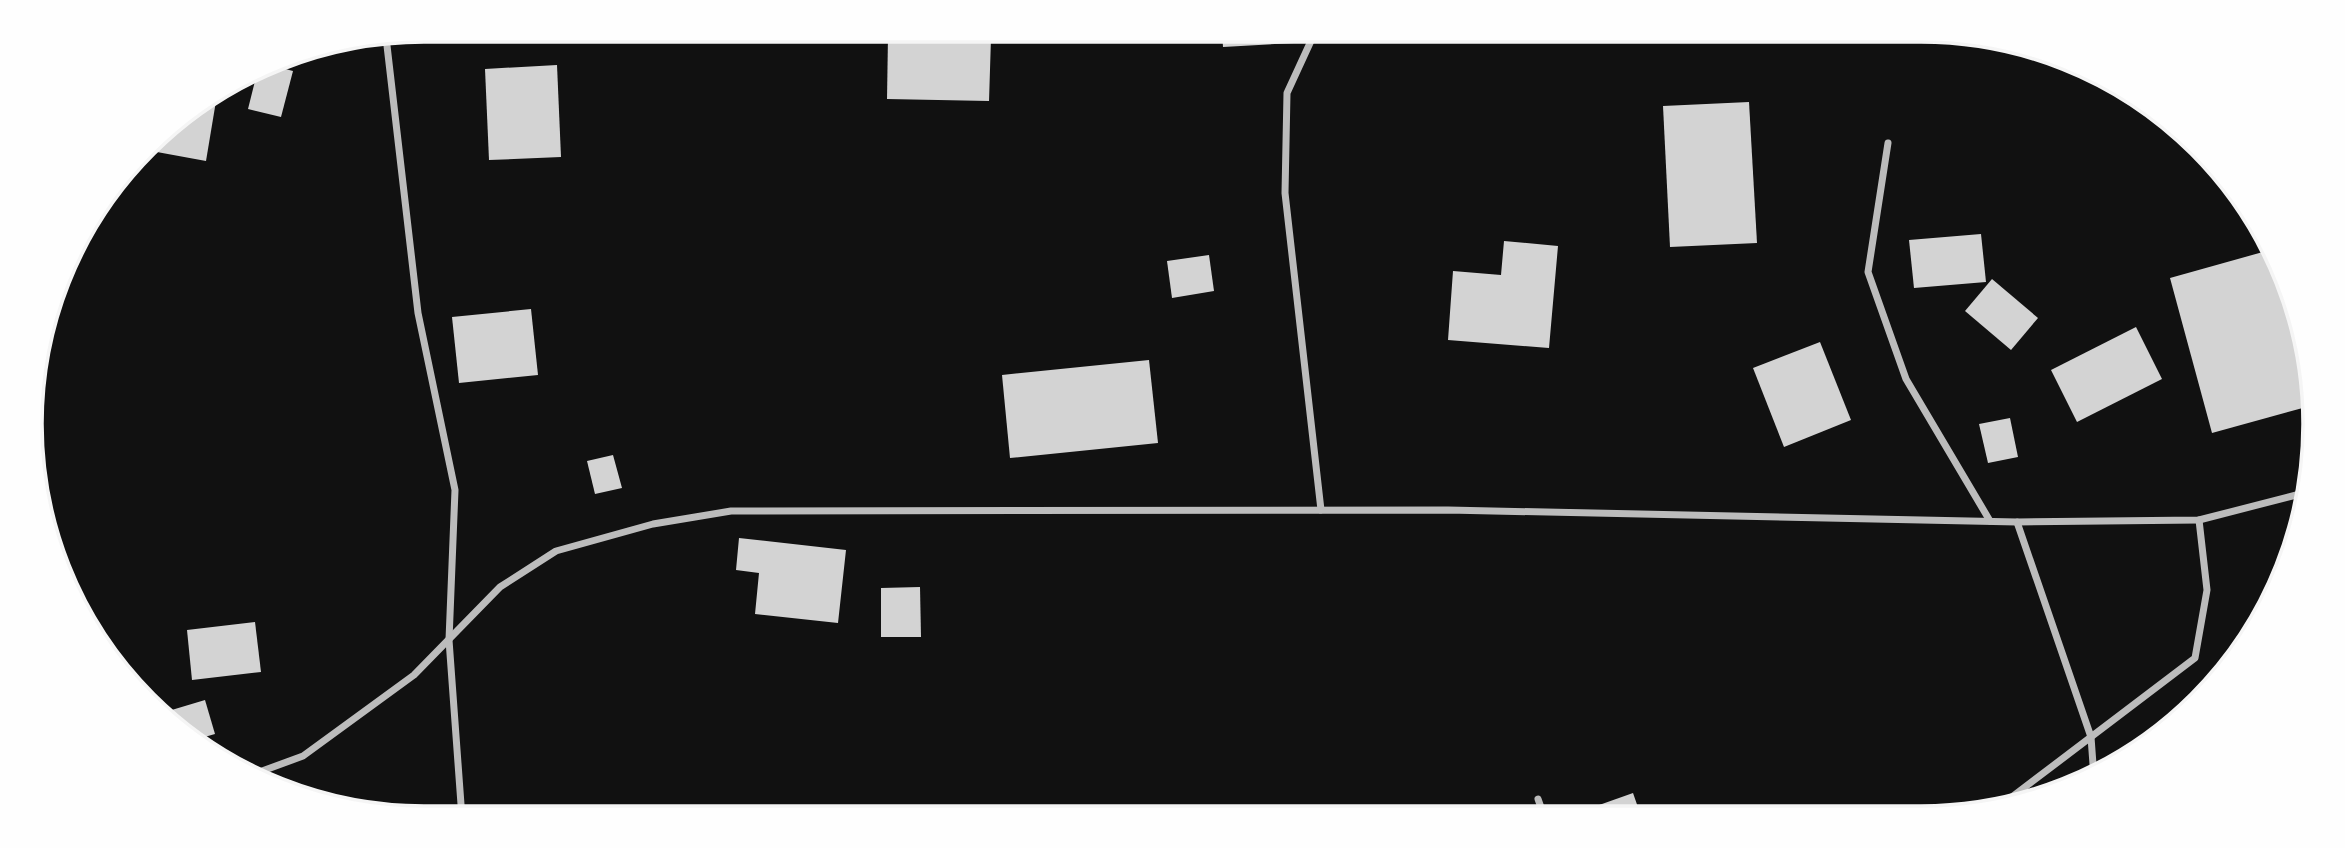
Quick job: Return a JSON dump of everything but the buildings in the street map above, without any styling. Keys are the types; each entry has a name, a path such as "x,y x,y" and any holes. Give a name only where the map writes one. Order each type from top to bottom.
{"street":[{"path":"1310,42 1287,93 1285,193 1321,510"},
{"path":"387,44 418,313 455,491 449,640 461,806"},
{"path":"1888,143 1868,272 1906,379 1990,521"},
{"path":"263,771 303,756 414,675 500,587 556,551 653,524 731,511 1321,510 1737,514 2017,522 2199,520 2297,495"},
{"path":"2016,794 2195,658 2207,590 2199,520"},
{"path":"2017,522 2091,737 2093,765"},
{"path":"1538,799 1540,806"}]}
